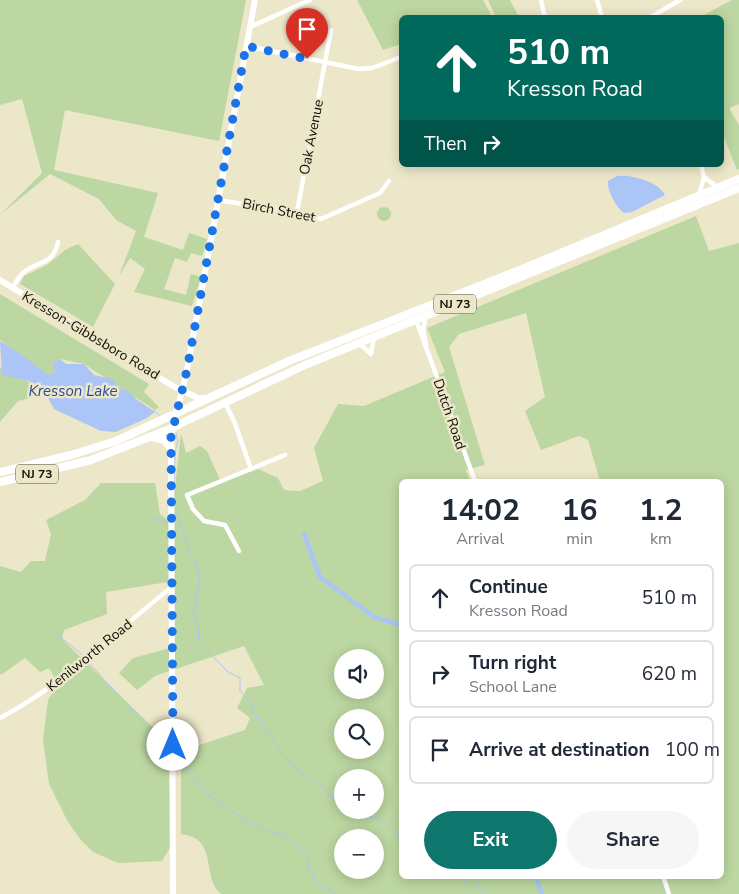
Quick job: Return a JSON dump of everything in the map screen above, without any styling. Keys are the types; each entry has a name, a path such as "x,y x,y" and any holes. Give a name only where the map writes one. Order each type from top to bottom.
{"highway":[{"name":"NJ 73","path":"0,472 101,446 288,361 434,304 739,179"},
{"name":"NJ 73","path":"0,482 91,460 173,427 224,402 358,343 739,188"},
{"path":"416,320 419,313 430,309 434,304"},
{"path":"148,437 164,439 171,449"}],"street":[{"path":"174,894 174,586 171,449 173,427 183,389 255,0"},
{"path":"250,27 310,0"},
{"path":"541,0 544,15"},
{"path":"597,0 601,15"},
{"path":"654,15 680,0"},
{"name":"Oak Avenue","path":"297,212 331,30"},
{"path":"246,46 366,69 399,58"},
{"path":"698,195 704,177 702,167"},
{"path":"704,177 718,188"},
{"name":"Birch Street","path":"217,200 324,218 380,193 389,182"},
{"path":"12,287 24,272 52,257 56,252 58,242"},
{"name":"Kresson-Gibbsboro Road","path":"0,280 173,386 183,389 198,398 210,398"},
{"name":"Dutch Road","path":"426,316 423,330 427,340 426,346"},
{"name":"Dutch Road","path":"416,320 474,479"},
{"path":"358,343 371,354 374,337"},
{"path":"224,402 234,421 251,469"},
{"path":"239,551 236,541 225,525 204,522 193,509 187,495 285,455"},
{"name":"Kenilworth Road","path":"0,718 44,692 109,641 174,586"},
{"path":"664,879 669,894"}],"green space":[{"path":"0,0 246,0 219,141 65,110 54,170 158,193 144,237 183,250 189,233 207,239 202,256 191,253 187,262 175,258 164,289 186,295 191,274 201,277 192,306 134,292 145,269 130,258 119,276 136,231 116,220 99,199 50,174 0,215 42,173 22,99 0,105"},
{"path":"357,0 483,0 491,15 399,15 399,45 383,50"},
{"path":"488,0 510,0 518,15 495,15"},
{"path":"732,0 739,0 739,104 729,108 739,125 739,169 737,170 724,137 724,15 704,15"},
{"path":"381,207 387,207 391,214 387,221 381,221 377,217 377,211"},
{"path":"696,216 709,251 739,243 739,894 221,894 215,887 205,850 193,837 181,834 181,751 245,730 250,718 237,708 247,688 264,685 244,646 155,676 137,690 119,673 133,658 174,647 174,581 106,592 107,614 64,630 62,639 168,742 172,844 162,861 118,863 93,852 80,839 68,822 49,784 43,740 48,700 58,684 49,668 40,672 25,658 1,675 0,673 0,566 21,572 31,561 45,561 51,534 46,520 85,500 101,483 155,483 160,514 171,523 181,433 186,453 200,446 207,451 221,482 258,469 278,478 284,490 300,491 323,481 314,448 338,404 364,406 445,372 427,328"},
{"path":"78,244 115,284 93,327 20,284 24,276 47,265 65,250"},
{"path":"0,294 149,384 144,392 159,407 155,410 84,364 60,359 53,364 56,372 46,374 0,340"},
{"path":"0,367 27,381 46,394 18,401 0,422"}],"water":[{"path":"617,176 630,176 644,180 657,186 665,195 632,212 624,213 618,207 608,185 608,181"},
{"name":"Kresson Lake","path":"0,341 46,374 56,372 52,364 60,359 66,364 84,364 94,375 112,379 118,387 130,392 136,399 155,412 147,418 116,432 101,431 54,409 46,394 29,381 2,375"}],"waterway":[{"path":"153,410 159,415"},
{"path":"174,493 175,452 178,441 176,433"},
{"path":"175,512 187,541 188,552 196,562 199,573 197,606 193,615 198,626 199,642 228,672 240,678 240,691 250,702 254,714 262,722 280,751 300,772 328,792 334,801"},
{"path":"150,517 168,524"},
{"path":"304,534 320,577 374,617 399,624"},
{"path":"53,631 84,656"},
{"path":"87,661 169,750"},
{"path":"176,755 205,793 248,822 271,832 284,835 298,846 306,855 309,869 316,881 336,894"},
{"path":"379,819 396,833 399,840"},
{"path":"463,879 465,883 478,884 480,890 485,894"},
{"path":"536,879 542,894"}],"route":[{"path":"173,745 174,586 171,437 187,370 192,332 246,46 307,59"}]}
